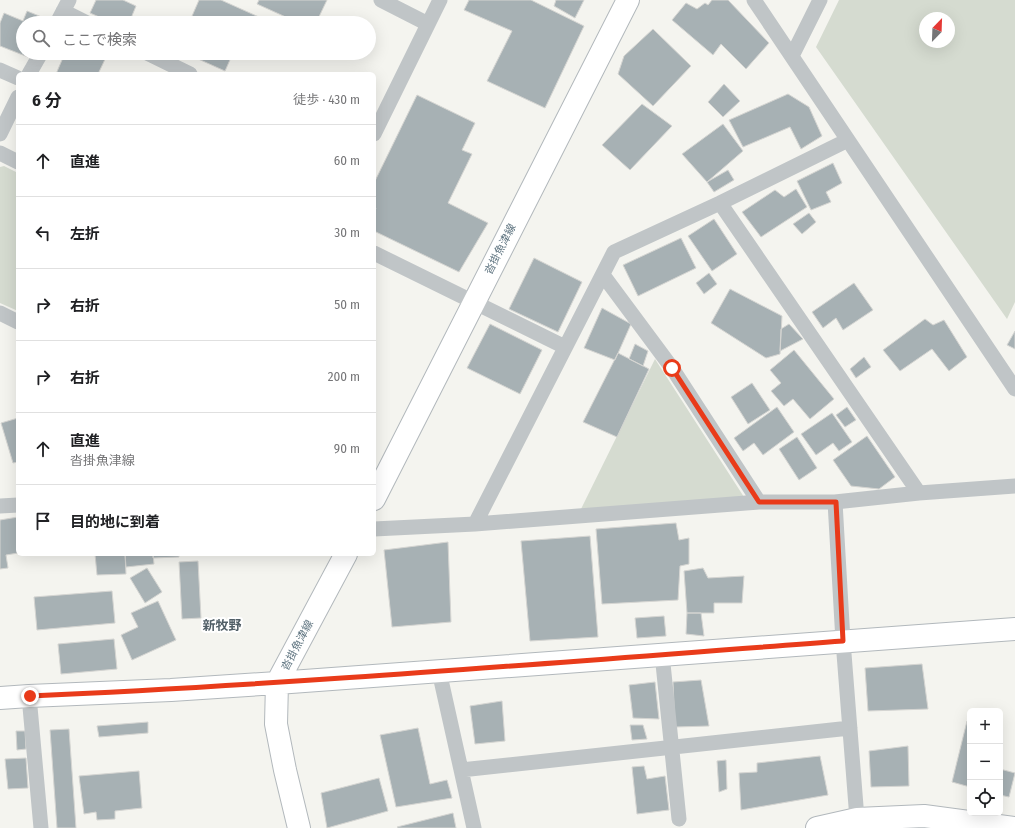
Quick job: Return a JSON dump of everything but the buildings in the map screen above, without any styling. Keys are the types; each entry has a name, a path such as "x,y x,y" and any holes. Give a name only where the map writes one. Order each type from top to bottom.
{"street":[{"path":"381,0 428,24"},
{"path":"376,130 440,0"},
{"name":"沓掛魚津線","path":"376,494 628,0"},
{"path":"754,0 1015,389"},
{"path":"792,56 820,0"},
{"path":"63,11 73,16"},
{"path":"31,72 37,60"},
{"path":"161,60 186,72"},
{"path":"0,70 16,77"},
{"path":"0,134 16,101"},
{"path":"475,524 614,252 720,203 848,140"},
{"path":"0,153 16,161"},
{"path":"720,203 919,493"},
{"path":"376,254 565,347"},
{"path":"602,275 672,368 759,502"},
{"path":"0,313 16,321"},
{"path":"376,529 475,524 759,502 836,502 919,493 1015,486"},
{"path":"836,502 843,641 857,819"},
{"path":"0,506 16,505"},
{"name":"沓掛魚津線","path":"0,698 171,690 277,683 339,556"},
{"path":"299,828 276,724 277,683 1015,629"},
{"path":"662,654 670,747 679,819"},
{"path":"439,671 474,828"},
{"path":"30,696 41,828"},
{"path":"461,770 850,728"},
{"path":"816,828 857,819 924,816 1015,828"}],"shaded area":[{"path":"839,0 1015,0 1015,302 1007,319 816,47"},
{"path":"4,166 16,172 16,310 0,303 0,167"},
{"path":"655,359 744,497 581,509"}],"district":[{"name":"新牧野","path":"222,625"}],"route":[{"path":"30,696 171,690 277,683 843,641 836,502 759,502 672,368"}]}
